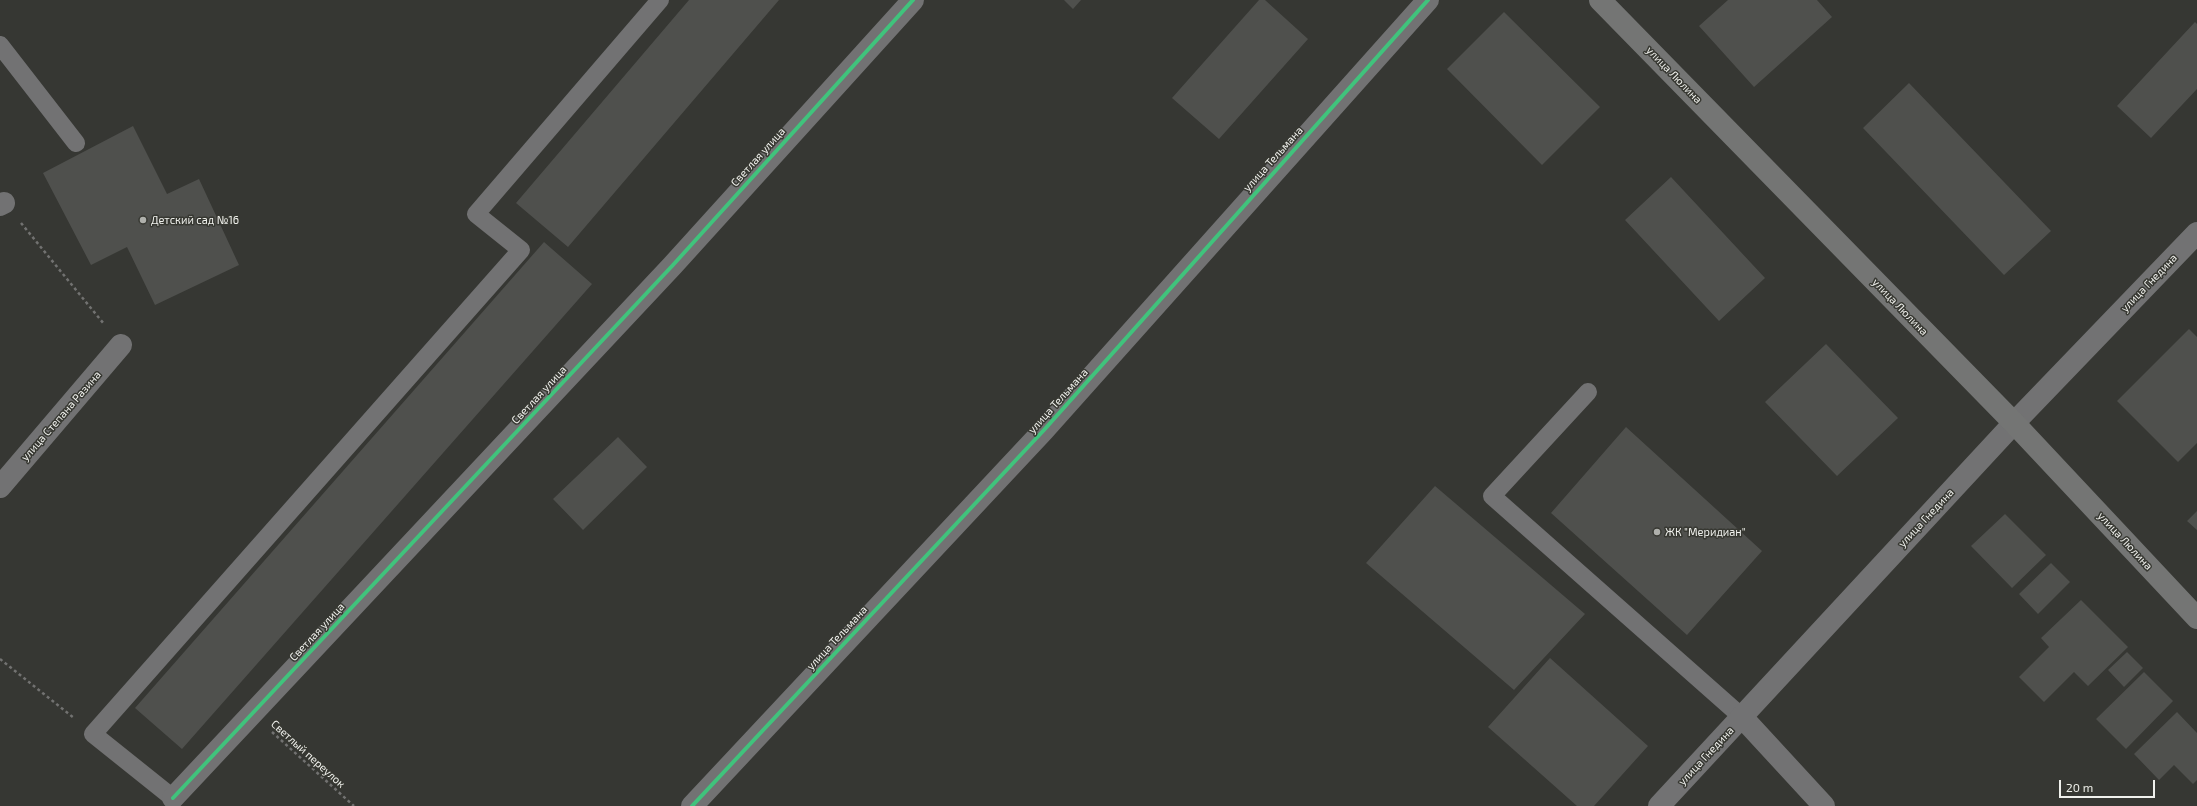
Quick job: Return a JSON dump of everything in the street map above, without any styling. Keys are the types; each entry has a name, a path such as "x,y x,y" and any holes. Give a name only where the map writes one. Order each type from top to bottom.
{"main road":[{"name":"улица Люлина","path":"1600,0 2014,423 2197,618"}],"street":[{"name":"Светлая улица","path":"173,798 667,271 913,0"},
{"name":"улица Тельмана","path":"692,806 1044,430 1428,0"},
{"name":"улица Гнедина","path":"1659,806 2014,423 2197,233"},
{"name":"улица Степана Разина","path":"0,487 121,346"},
{"path":"1742,717 1824,806"}],"lane":[{"path":"173,798 93,734 521,250 476,214 660,0"},
{"path":"0,45 76,143"},
{"path":"1588,392 1492,496 1742,717"}],"path":[{"path":"2,204 121,346"},
{"path":"0,659 93,734"}],"building":[{"path":"689,0 779,0 568,247 516,203"},
{"path":"1064,0 1081,0 1073,9"},
{"path":"1259,0 1265,0 1308,39 1219,139 1172,98"},
{"path":"1728,0 1817,0 1832,17 1754,87 1699,26"},
{"path":"1504,12 1600,107 1542,165 1447,69"},
{"path":"2195,22 2197,24 2197,89 2151,138 2117,106"},
{"path":"1909,83 2051,231 2004,275 1863,128"},
{"name":"Детский сад №16","path":"133,126 167,194 199,179 239,265 155,305 127,247 91,265 43,173"},
{"path":"1671,177 1765,278 1719,321 1625,220"},
{"path":"544,242 592,284 182,749 135,708"},
{"path":"2189,329 2197,337 2197,443 2178,462 2117,401"},
{"path":"1826,344 1898,418 1837,476 1765,402"},
{"name":"ЖК \"Меридиан\"","path":"1626,427 1762,551 1687,635 1551,513"},
{"path":"618,437 647,467 583,530 553,499"},
{"path":"1435,486 1585,614 1514,690 1366,563"},
{"path":"2197,511 2197,530 2187,521"},
{"path":"2005,514 2046,555 2012,588 1971,546"},
{"path":"2051,563 2070,582 2038,614 2019,594"},
{"path":"2081,600 2128,647 2088,686 2074,672 2044,702 2019,677 2049,647 2041,638"},
{"path":"2127,652 2143,668 2124,687 2108,670"},
{"path":"1550,658 1648,746 1594,806 1577,806 1488,727"},
{"path":"2144,672 2173,701 2126,749 2096,719"},
{"path":"2177,712 2197,733 2197,780 2193,784 2174,765 2159,780 2134,754"}],"cycle path":[{"path":"173,798 673,265 913,0"},
{"path":"692,806 1044,430 1428,0"}],"place":[{"name":"Детский сад №16","path":"143,220"},
{"name":"ЖК \"Меридиан\"","path":"1657,532"}]}
